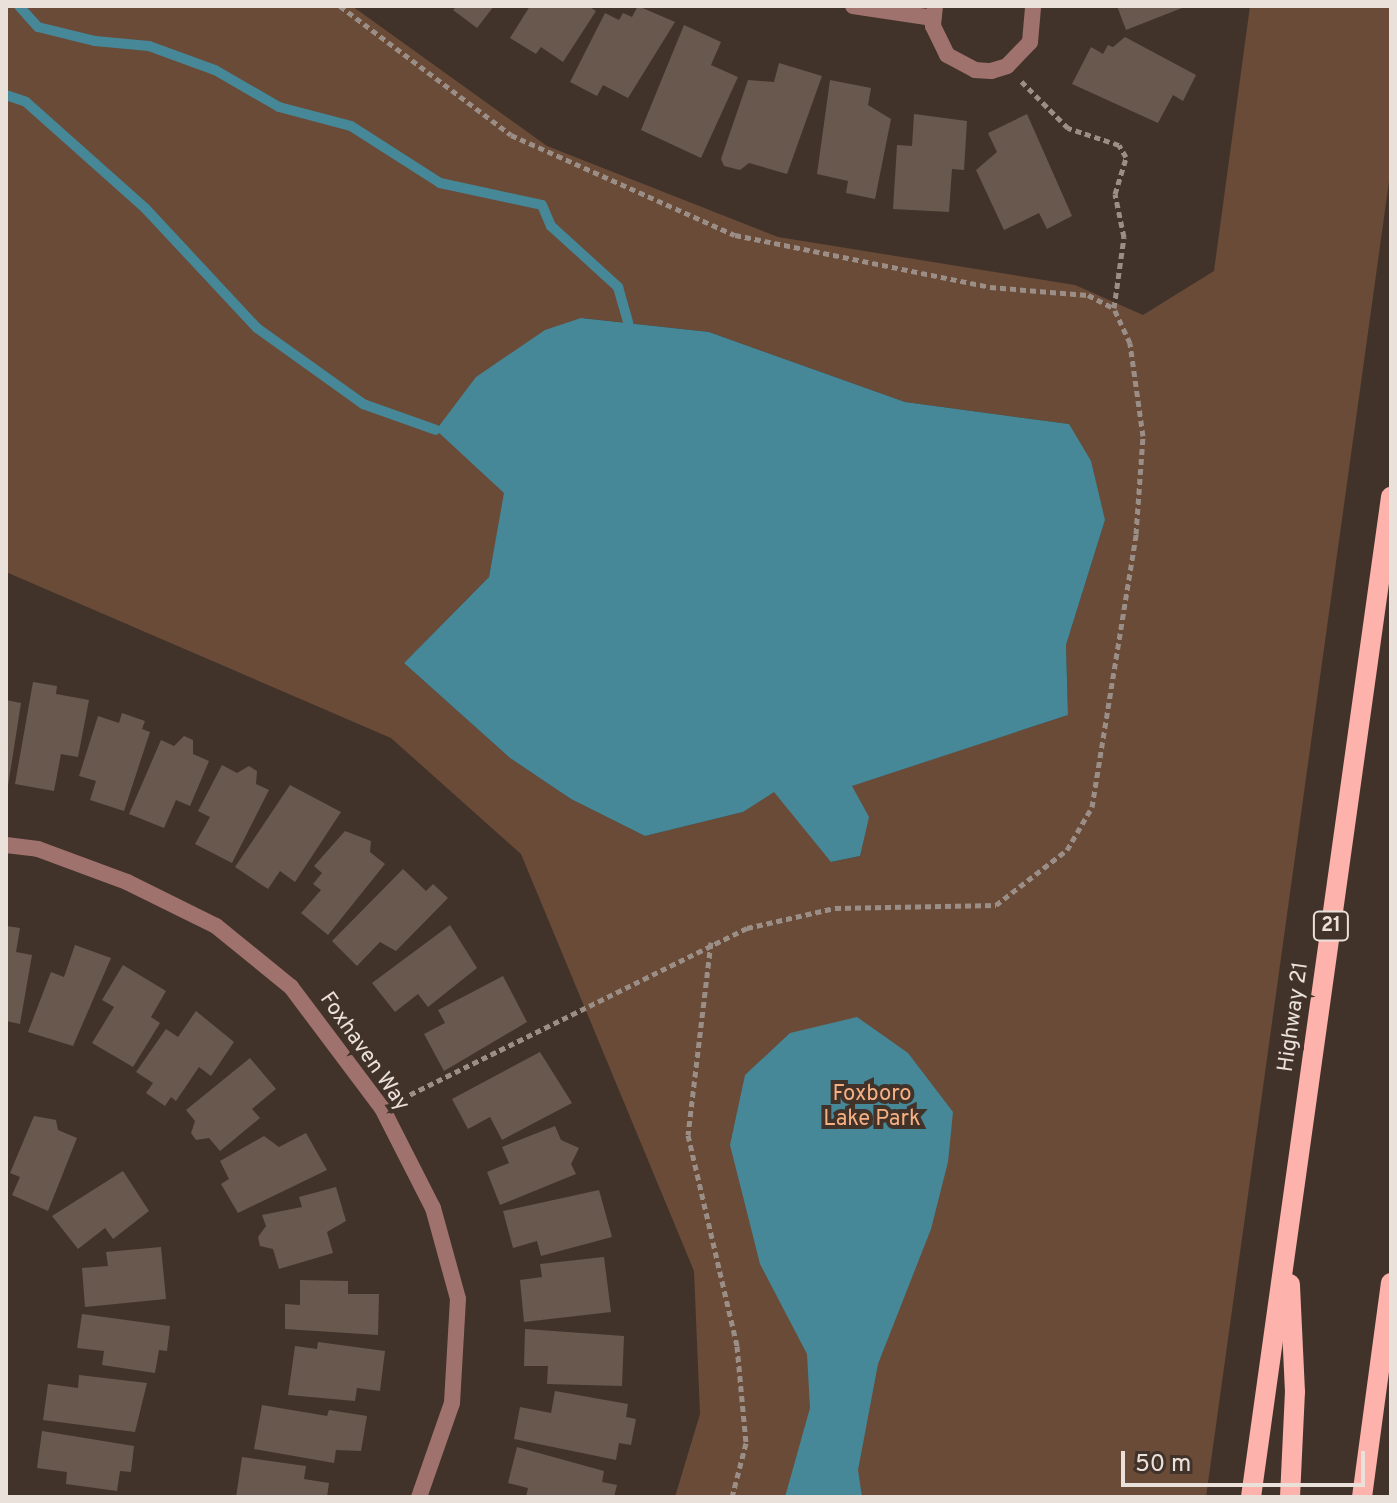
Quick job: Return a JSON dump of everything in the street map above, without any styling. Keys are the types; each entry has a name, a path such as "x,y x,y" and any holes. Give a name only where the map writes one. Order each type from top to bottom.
{"main road":[{"name":"Highway 21","path":"1251,1497 1391,497"},
{"path":"1288,1232 1295,1392 1290,1497"},
{"path":"1362,1497 1391,1283"}],"street":[{"path":"853,6 934,12 938,42 960,65 991,71 1008,65 1030,42 1033,6"},
{"name":"Foxhaven Way","path":"6,845 38,849 127,882 216,926 291,987 382,1108 433,1208 458,1299 452,1403 419,1497"}],"path":[{"path":"340,6 511,135 735,235 990,287 1088,295 1114,308"},
{"path":"382,1108 711,942 747,928 835,908 996,905 1067,850 1092,807 1136,534 1143,436 1130,343 1114,308 1123,259 1115,203 1124,169 1123,149 1068,128 1008,65"},
{"path":"711,942 688,1135 737,1346 746,1443 732,1497"}],"green space":[{"name":"Foxboro Lake Park","path":"6,6 352,6 547,146 778,237 1075,285 1143,315 1214,271 1250,6 1391,6 1391,167 1206,1497 675,1497 700,1414 694,1271 521,854 391,738 6,572","holes":["582,318 709,332 905,402 1069,424 1105,520 1066,645 1068,715 851,786 860,856 832,862 774,791 743,812 645,836 571,799 510,758 404,663 489,577 505,492 437,430 545,331"]}],"water":[{"path":"581,318 709,332 905,402 1069,424 1091,461 1105,520 1066,645 1068,715 852,786 869,817 860,856 831,862 774,792 743,812 645,836 571,799 510,758 404,663 489,577 504,493 436,430 476,377 545,330"},
{"path":"857,1017 908,1053 953,1112 948,1162 931,1229 878,1364 858,1470 862,1497 785,1497 810,1408 807,1354 760,1264 730,1145 745,1075 790,1033"}],"building":[{"path":"457,6 494,6 477,28 453,10"},
{"path":"530,6 588,6 596,11 563,62 541,47 536,54 510,38"},
{"path":"638,6 675,22 628,98 603,85 597,96 570,82 605,13 619,20 623,13 632,17"},
{"path":"1117,6 1187,6 1126,30"},
{"path":"684,25 721,42 711,65 738,77 701,158 641,130"},
{"path":"1125,37 1196,75 1183,101 1173,95 1158,123 1072,84 1091,47 1103,54 1108,45 1113,47"},
{"path":"779,63 822,76 787,174 749,163 740,170 724,166 721,159 748,80 774,82"},
{"path":"830,80 871,88 868,105 891,119 875,199 846,193 848,181 817,174"},
{"path":"914,114 967,121 964,170 952,169 949,212 893,209 897,145 912,146"},
{"path":"1027,114 1072,216 1047,229 1039,213 1004,230 976,170 997,152 988,133"},
{"path":"33,682 57,686 56,694 89,700 78,757 61,754 54,791 15,784"},
{"path":"6,700 21,703 8,786 6,786"},
{"path":"122,713 145,721 142,729 150,732 124,811 90,800 96,781 79,776 98,716 119,723"},
{"path":"184,736 193,740 193,754 209,761 190,806 176,800 164,828 129,814 161,740 174,746"},
{"path":"222,765 237,773 249,766 257,771 256,784 269,790 232,863 195,844 210,817 198,811"},
{"path":"290,785 341,812 295,882 280,871 268,889 235,867"},
{"path":"345,831 371,841 370,852 385,864 328,935 301,913 321,890 313,884 322,873 314,866"},
{"path":"403,869 426,891 433,884 448,898 396,951 380,942 357,966 332,941"},
{"path":"450,925 477,968 428,1007 418,994 395,1012 372,983"},
{"path":"6,926 20,928 16,952 32,955 20,1024 6,1021"},
{"path":"75,945 111,958 73,1046 28,1032 51,972 64,977"},
{"path":"123,965 166,991 151,1017 160,1023 133,1067 92,1043 114,1007 102,1000"},
{"path":"503,976 527,1022 444,1071 424,1034 445,1023 438,1010"},
{"path":"196,1011 234,1042 211,1076 199,1067 176,1101 171,1097 165,1106 146,1093 153,1083 136,1072 166,1029 178,1037"},
{"path":"540,1052 572,1103 502,1140 490,1117 468,1129 452,1099"},
{"path":"250,1058 276,1089 252,1109 260,1118 220,1151 209,1138 196,1140 191,1133 195,1121 186,1110"},
{"path":"34,1116 56,1120 58,1130 77,1138 48,1211 12,1195 20,1177 10,1173"},
{"path":"555,1126 561,1140 579,1148 571,1164 576,1174 500,1205 487,1172 509,1163 502,1147"},
{"path":"306,1133 327,1170 238,1213 221,1184 229,1179 220,1161 264,1136 279,1147"},
{"path":"123,1171 149,1211 113,1239 105,1228 78,1249 52,1216"},
{"path":"336,1187 346,1221 327,1232 333,1253 279,1269 273,1249 260,1246 258,1237 266,1226 262,1215 302,1207 299,1197"},
{"path":"599,1190 612,1237 541,1256 537,1241 513,1248 503,1211"},
{"path":"161,1247 166,1299 85,1307 82,1268 108,1266 106,1252"},
{"path":"604,1257 611,1312 524,1322 520,1280 542,1277 540,1264"},
{"path":"300,1280 348,1281 348,1294 379,1294 378,1335 285,1329 285,1304 300,1305"},
{"path":"82,1314 170,1326 167,1351 159,1350 155,1373 102,1365 104,1351 77,1348"},
{"path":"525,1329 624,1336 622,1386 547,1384 548,1366 524,1366"},
{"path":"318,1342 385,1351 380,1391 357,1388 355,1401 288,1395 295,1346 317,1349"},
{"path":"79,1375 147,1383 135,1432 43,1420 48,1384 78,1388"},
{"path":"555,1391 628,1404 626,1417 636,1419 631,1445 619,1443 616,1460 514,1439 520,1407 551,1413"},
{"path":"262,1405 327,1416 329,1410 367,1416 361,1451 336,1450 334,1463 254,1449"},
{"path":"42,1431 134,1446 131,1472 120,1471 117,1491 66,1484 67,1472 37,1468"},
{"path":"517,1447 604,1471 602,1482 617,1485 614,1497 526,1497 528,1488 508,1483"},
{"path":"242,1457 306,1466 304,1479 329,1483 327,1497 236,1497"}],"waterway":[{"path":"19,6 38,27 95,41 149,46 215,70 279,107 351,126 440,183 542,205 551,226 618,287 628,323"},
{"path":"6,95 26,102 145,208 257,328 363,404 436,430"}]}
